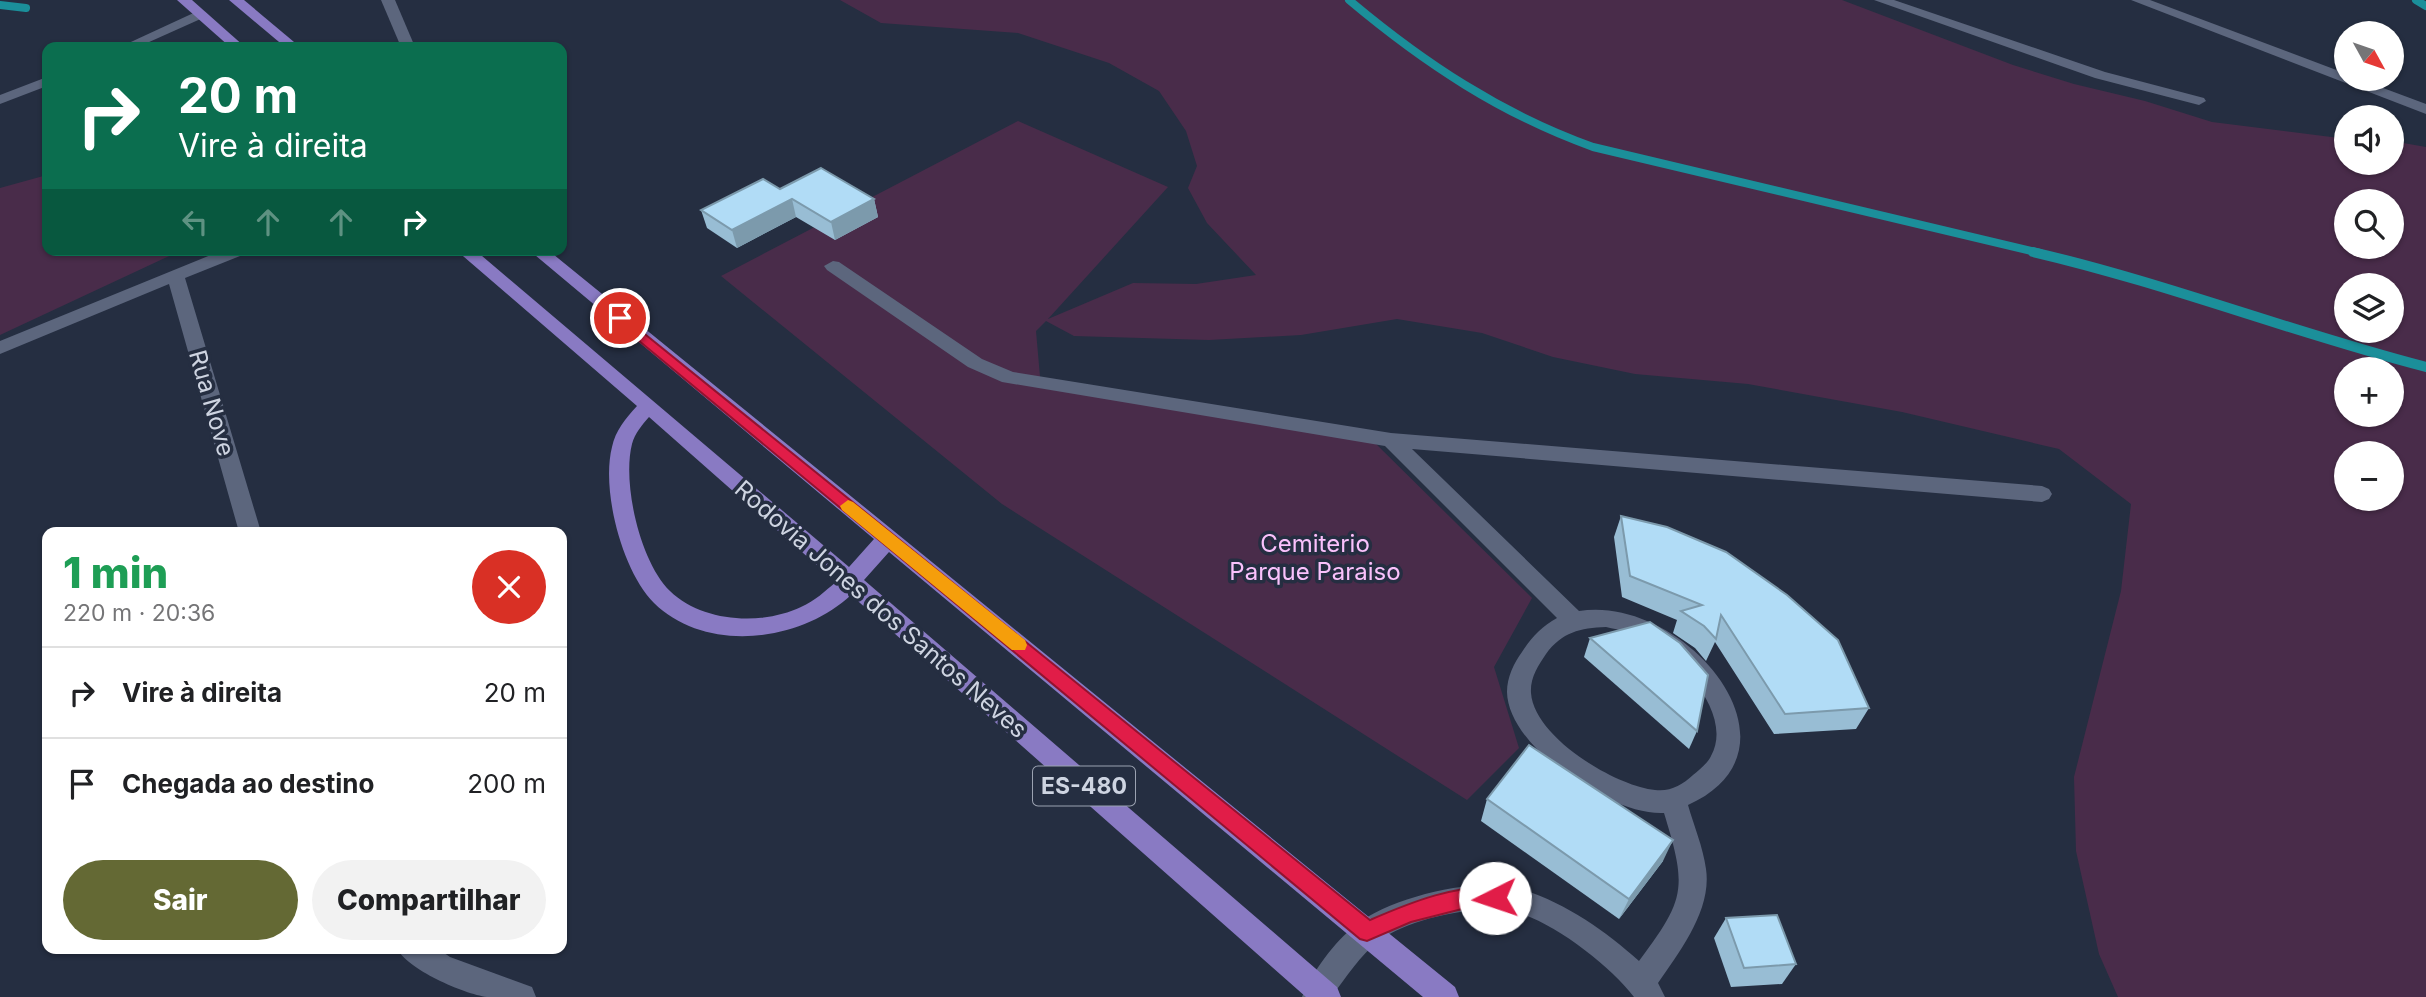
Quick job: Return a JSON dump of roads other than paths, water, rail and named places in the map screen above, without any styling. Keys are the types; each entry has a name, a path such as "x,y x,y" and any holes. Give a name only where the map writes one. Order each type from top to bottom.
{"main road":[{"path":"184,0 232,42"},
{"path":"236,0 287,42"},
{"name":"Rodovia Jones dos Santos Neves","path":"471,256 648,405 1321,995"},
{"name":"ES-480","path":"544,256 1445,997"},
{"path":"648,405 633,423 621,446 621,502 641,561 662,597 679,609 715,624 751,628 792,621 814,611 848,582 887,538"}],"street":[{"path":"388,0 406,42"},
{"path":"1881,0 2100,75 2199,101"},
{"path":"2138,0 2426,109"},
{"path":"138,42 200,14"},
{"path":"0,100 42,83"},
{"path":"0,348 223,256"},
{"path":"833,266 975,363 1009,378 1391,440 2042,495"},
{"name":"Rua Nove","path":"175,274 249,527"},
{"path":"1391,440 1572,619"},
{"path":"1606,618 1657,634 1690,659 1707,679 1718,698 1727,720 1723,759 1707,779 1674,802 1651,803 1621,793 1598,781 1542,739 1527,718 1518,699 1519,680 1544,639 1572,619 1606,618"},
{"path":"1321,995 1367,932 1409,913 1466,899 1518,900 1546,912 1578,932 1646,989 1675,934 1691,893 1693,872 1674,802"},
{"path":"420,954 441,967 522,997"}],"waterway":[{"path":"1349,0 1406,45 1465,85 1527,119 1593,147 2040,253"},
{"path":"2416,0 2426,6"},
{"path":"0,5 26,8"},
{"path":"2033,252 2132,278 2426,367"}],"park label":[{"name":"Cemiterio Parque Paraiso","path":"1315,557"}]}
